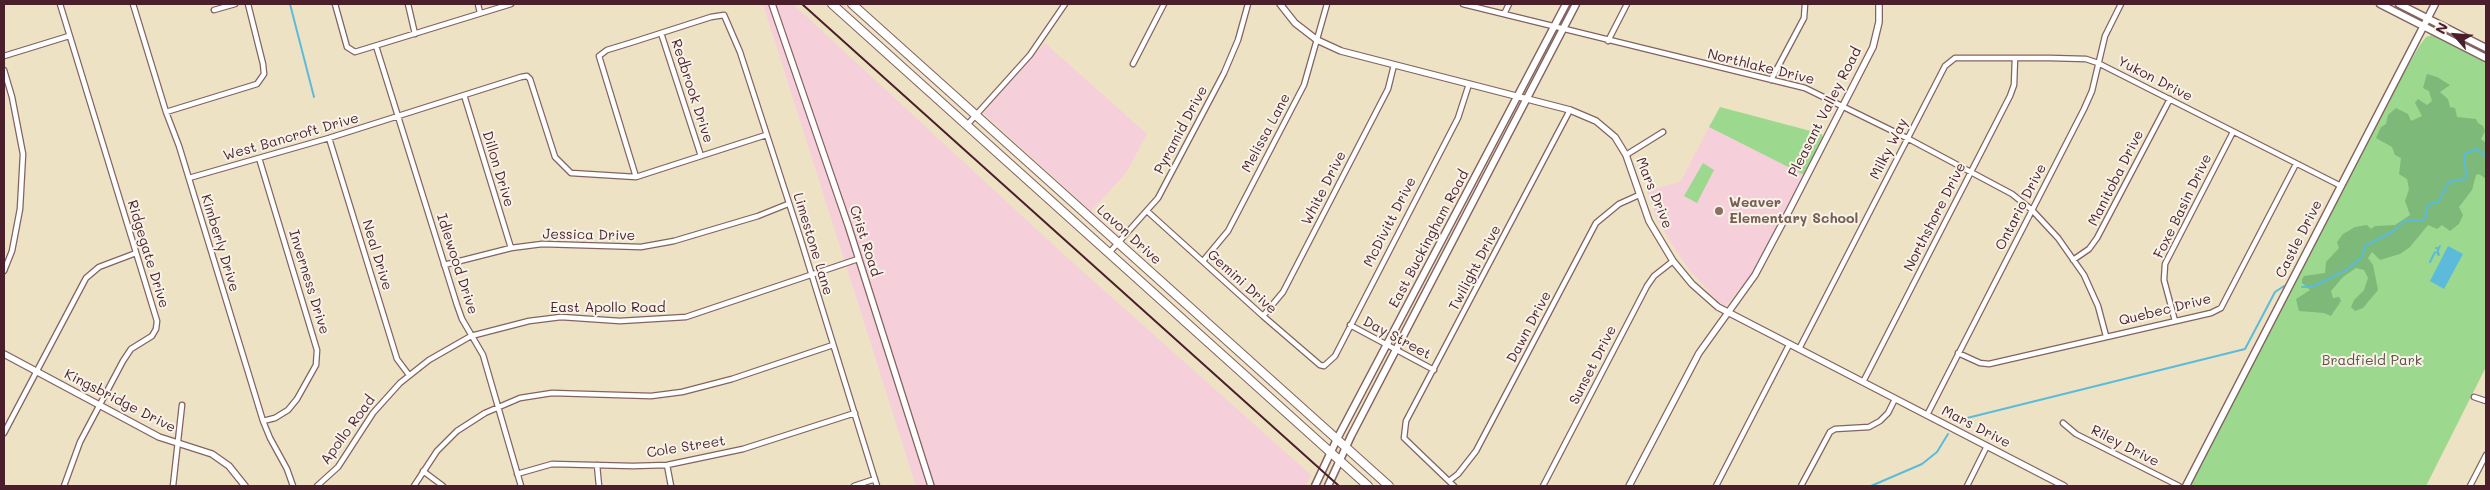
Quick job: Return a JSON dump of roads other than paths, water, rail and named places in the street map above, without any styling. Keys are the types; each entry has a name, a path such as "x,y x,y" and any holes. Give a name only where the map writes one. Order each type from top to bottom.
{"main road":[{"name":"Lavon Drive","path":"832,4 1368,486"},
{"name":"Lavon Drive","path":"852,4 1389,486"},
{"name":"East Buckingham Road","path":"1315,486 1337,440 1566,4"},
{"name":"East Buckingham Road","path":"1328,486 1345,447 1576,4"},
{"path":"2380,4 2486,58"},
{"path":"2399,4 2486,48"},
{"name":"Castle Drive","path":"2186,486 2435,4"},
{"path":"1034,186 1044,176"}],"street":[{"name":"Ridgegate Drive","path":"60,4 157,321 156,329 152,336 131,349 99,405 80,442 64,486"},
{"name":"Kimberly Drive","path":"133,4 264,421 293,486"},
{"path":"214,10 235,4"},
{"path":"166,112 257,84 264,74 263,64 248,4"},
{"path":"335,4 347,48 354,52 510,4"},
{"path":"408,4 415,34"},
{"path":"478,4 480,13"},
{"name":"Crist Road","path":"772,4 858,259 930,486"},
{"path":"967,125 1030,55 1065,4"},
{"path":"1133,64 1164,4"},
{"name":"Pyramid Drive","path":"1109,253 1158,198 1224,72 1238,40 1248,4"},
{"name":"Mars Drive","path":"1280,4 1295,23 1317,40 1341,51 1570,110 1583,114 1606,128 1616,138 1626,155 1650,221 1673,261 1692,284 1727,312 1987,446 2053,484 2064,486"},
{"name":"Melissa Lane","path":"1203,262 1228,231 1304,85 1327,4"},
{"name":"Northlake Drive","path":"1463,4 1817,92 1907,138 2012,194 2032,210 2058,238 2084,275 2098,306 2106,336"},
{"path":"1504,14 1509,4"},
{"path":"1608,41 1627,4"},
{"path":"1771,80 1804,18 1805,4"},
{"name":"Pleasant Valley Road","path":"1629,486 1699,353 1755,275 1873,47 1879,22 1879,4"},
{"name":"Ontario Drive","path":"1927,415 2084,109 2092,91 2105,36 2122,4"},
{"name":"Limestone Lane","path":"661,33 720,15 724,15 727,18 878,486"},
{"path":"661,33 607,50 600,54 598,58 636,176 766,135"},
{"name":"Redbrook Drive","path":"661,33 701,156"},
{"path":"4,56 69,36"},
{"name":"Idlewood Drive","path":"376,46 462,319 483,355 521,486"},
{"name":"Yukon Drive","path":"1945,66 1955,58 2086,59 2098,63 2170,99 2340,186"},
{"name":"Northshore Drive","path":"1862,382 2010,96 2014,85 2015,58"},
{"name":"White Drive","path":"1263,316 1285,287 1388,89 1394,65"},
{"name":"Milky Way","path":"1799,349 1945,66"},
{"path":"4,70 12,96 23,154 20,209 12,251 4,271"},
{"name":"West Bancroft Drive","path":"189,178 329,138 527,76 530,79 558,162 571,173 636,176"},
{"name":"McDivitt Drive","path":"1324,366 1335,356 1458,118 1469,84"},
{"name":"Dillon Drive","path":"464,95 511,248"},
{"name":"Manitoba Drive","path":"2073,260 2088,249 2097,238 2170,99"},
{"name":"Twilight Drive","path":"1448,481 1404,438 1406,421 1570,110"},
{"path":"1626,155 1664,132"},
{"name":"Foxe Basin Drive","path":"2175,321 2164,280 2165,264 2233,132"},
{"name":"Neal Drive","path":"329,138 397,359 409,375"},
{"name":"Inverness Drive","path":"259,158 317,350 316,365 288,410 275,418 264,421"},
{"name":"Quebec Drive","path":"1958,353 1980,364 1989,364 2211,313 2221,308 2296,164"},
{"name":"Dawn Drive","path":"1448,481 1458,474 1476,450 1596,223 1619,204 1639,195"},
{"name":"Jessica Drive","path":"444,264 511,248 571,244 641,247 674,241 758,216 788,204"},
{"name":"Gemini Drive","path":"1147,211 1263,316 1320,365 1324,366"},
{"path":"4,433 35,371 86,278 98,267 136,253"},
{"name":"East Apollo Road","path":"471,336 529,321 561,318 620,321 686,317 858,259"},
{"name":"Sunset Drive","path":"1543,486 1647,286 1654,276 1673,261"},
{"name":"Day Street","path":"1350,325 1434,370"},
{"name":"Apollo Road","path":"317,486 344,459 380,404 409,375 429,360 471,336"},
{"path":"1716,486 1789,344"},
{"path":"414,486 437,451 457,431 498,406 520,398 552,393 651,396 682,392 732,379 833,345"},
{"name":"Kingsbridge Drive","path":"4,354 159,437 203,449 221,459 238,475 245,486"},
{"path":"2474,397 2486,401"},
{"path":"1801,486 1830,432 1835,429 1868,427 1880,421 1888,413 1895,398"},
{"path":"173,486 182,405"},
{"name":"Cole Street","path":"517,474 552,464 667,464 743,449 855,413"},
{"name":"Riley Drive","path":"2063,423 2076,434 2180,486"},
{"path":"1967,486 1987,446"},
{"path":"2470,486 2486,455"},
{"path":"667,464 671,486"},
{"path":"597,465 599,486"},
{"path":"423,471 443,486"},
{"path":"854,486 875,480"},
{"path":"1448,481 1454,486"}],"water":[{"path":"2448,246 2463,254 2444,289 2430,281"}],"waterway":[{"path":"290,4 314,97"},
{"path":"2302,287 2312,287 2348,269 2362,257 2365,246 2394,231 2405,220 2422,221 2427,215 2426,209 2429,204 2438,202 2449,182 2465,179 2467,176 2464,163 2465,154 2476,149 2486,156"},
{"path":"2439,248 2436,248 2438,249 2440,246"},
{"path":"2438,252 2439,255 2437,253 2439,248"},
{"path":"2430,262 2435,252"},
{"path":"1955,421 2245,349 2275,292 2284,286"},
{"path":"1871,486 1922,464 1937,452 1948,434"}],"railway":[{"path":"802,4 1339,486"}],"place":[{"name":"Weaver Elementary School","path":"1719,211"}],"park label":[{"name":"Bradfield Park","path":"2372,361"}]}
